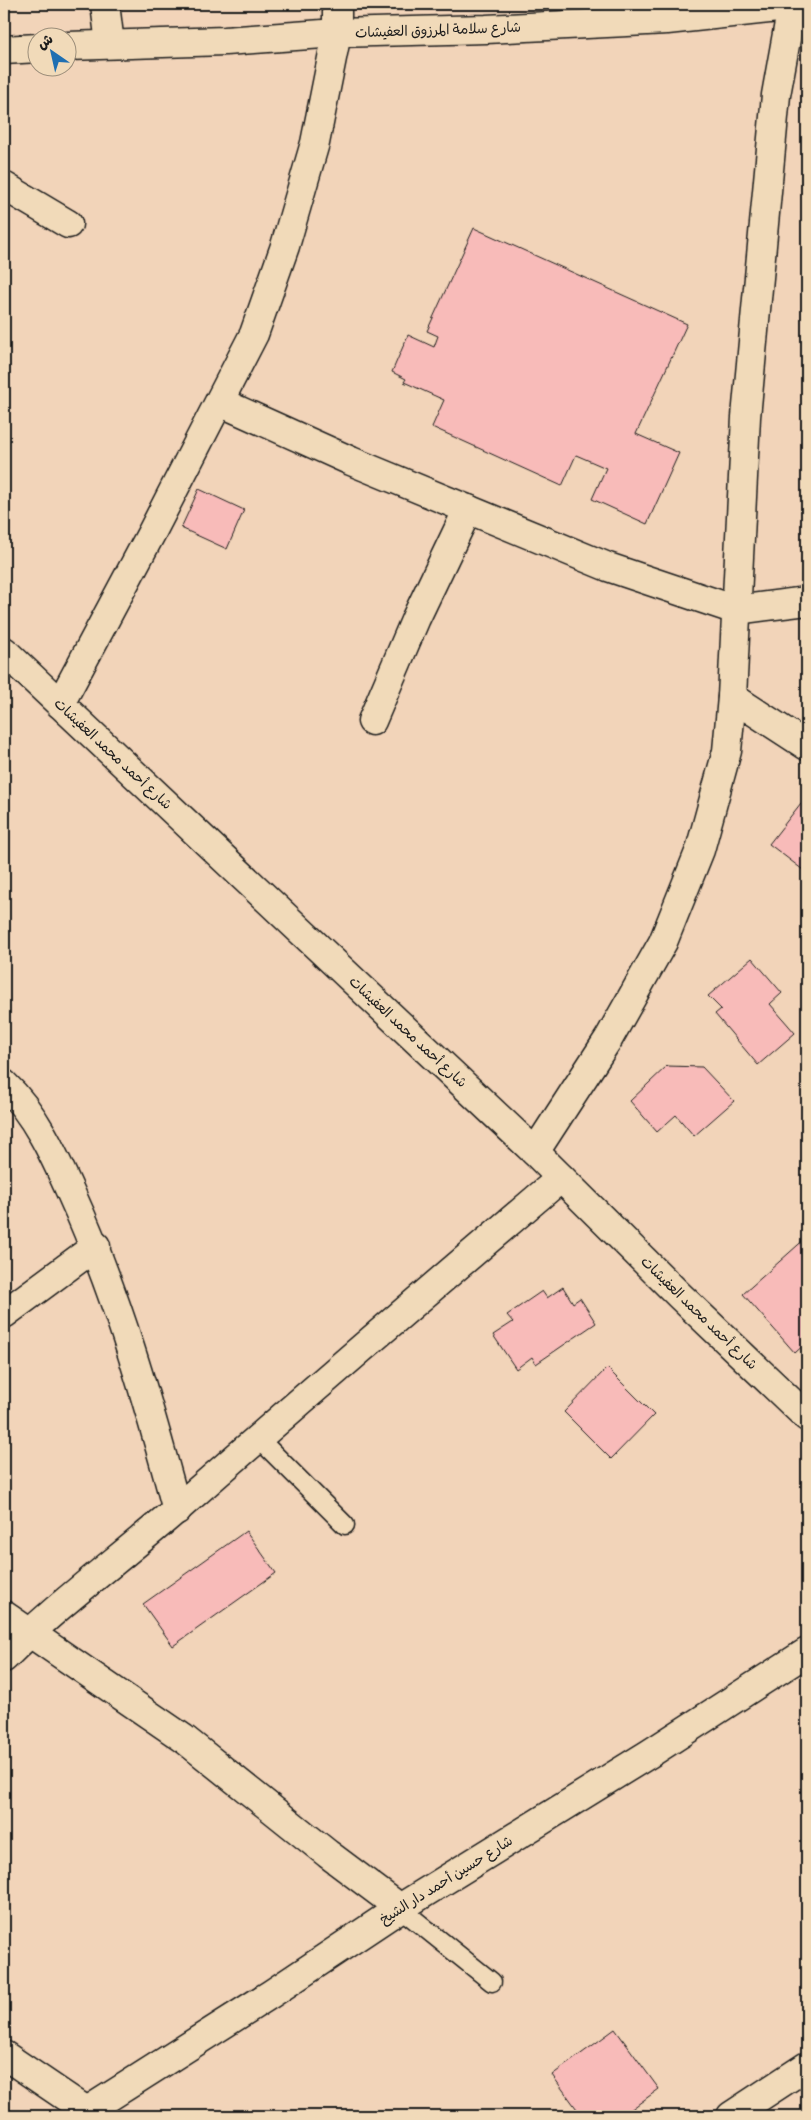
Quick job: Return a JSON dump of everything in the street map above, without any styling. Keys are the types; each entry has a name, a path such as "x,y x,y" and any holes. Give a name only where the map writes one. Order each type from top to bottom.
{"street":[{"path":"105,4 110,44"},
{"path":"60,704 254,334 285,246 316,143 337,33 337,4"},
{"path":"535,1152 609,1038 663,942 700,850 716,798 727,752 732,697 746,417 776,95 800,5"},
{"name":"شارع سلامة المرزوق العفيشات","path":"78,46 225,41 337,33 486,29 667,20 800,5"},
{"path":"4,50 28,49"},
{"path":"4,186 68,224"},
{"path":"220,402 351,461 608,567 736,610 807,601"},
{"path":"372,721 416,618 468,509"},
{"name":"شارع أحمد محمد العفيشات","path":"4,651 535,1152 807,1417"},
{"path":"732,697 807,746"},
{"path":"4,1084 30,1114 57,1161 96,1246 153,1418 177,1510"},
{"path":"4,1658 29,1633 177,1510 561,1178"},
{"path":"4,1314 96,1246"},
{"path":"4,1615 183,1738 328,1854 400,1908"},
{"name":"شارع حسين أحمد دار الشيخ","path":"90,2114 400,1908 649,1754 807,1652"},
{"path":"4,2055 90,2114"},
{"path":"731,2116 807,2066"}],"lane":[{"path":"258,1438 345,1525"},
{"path":"400,1908 492,1982"}],"building":[{"path":"474,228 687,324 636,434 679,453 647,524 592,499 606,468 576,455 562,486 432,427 444,400 404,382 406,379 392,372 408,335 434,347 438,336 427,331"},
{"path":"199,489 244,510 227,549 181,528"},
{"path":"801,803 807,807 807,873 769,844"},
{"path":"752,958 782,993 770,1004 795,1033 758,1065 715,1014 721,1009 708,996"},
{"path":"667,1066 702,1067 734,1101 694,1136 676,1115 657,1132 630,1101"},
{"path":"807,1237 807,1342 795,1353 743,1294"},
{"path":"563,1287 573,1303 580,1298 596,1323 536,1364 532,1357 516,1369 493,1335 513,1322 507,1315 542,1291 547,1298"},
{"path":"607,1368 654,1415 611,1459 564,1412"},
{"path":"246,1531 276,1573 173,1646 143,1604"},
{"path":"615,2029 659,2089 622,2116 582,2116 552,2075"}]}
